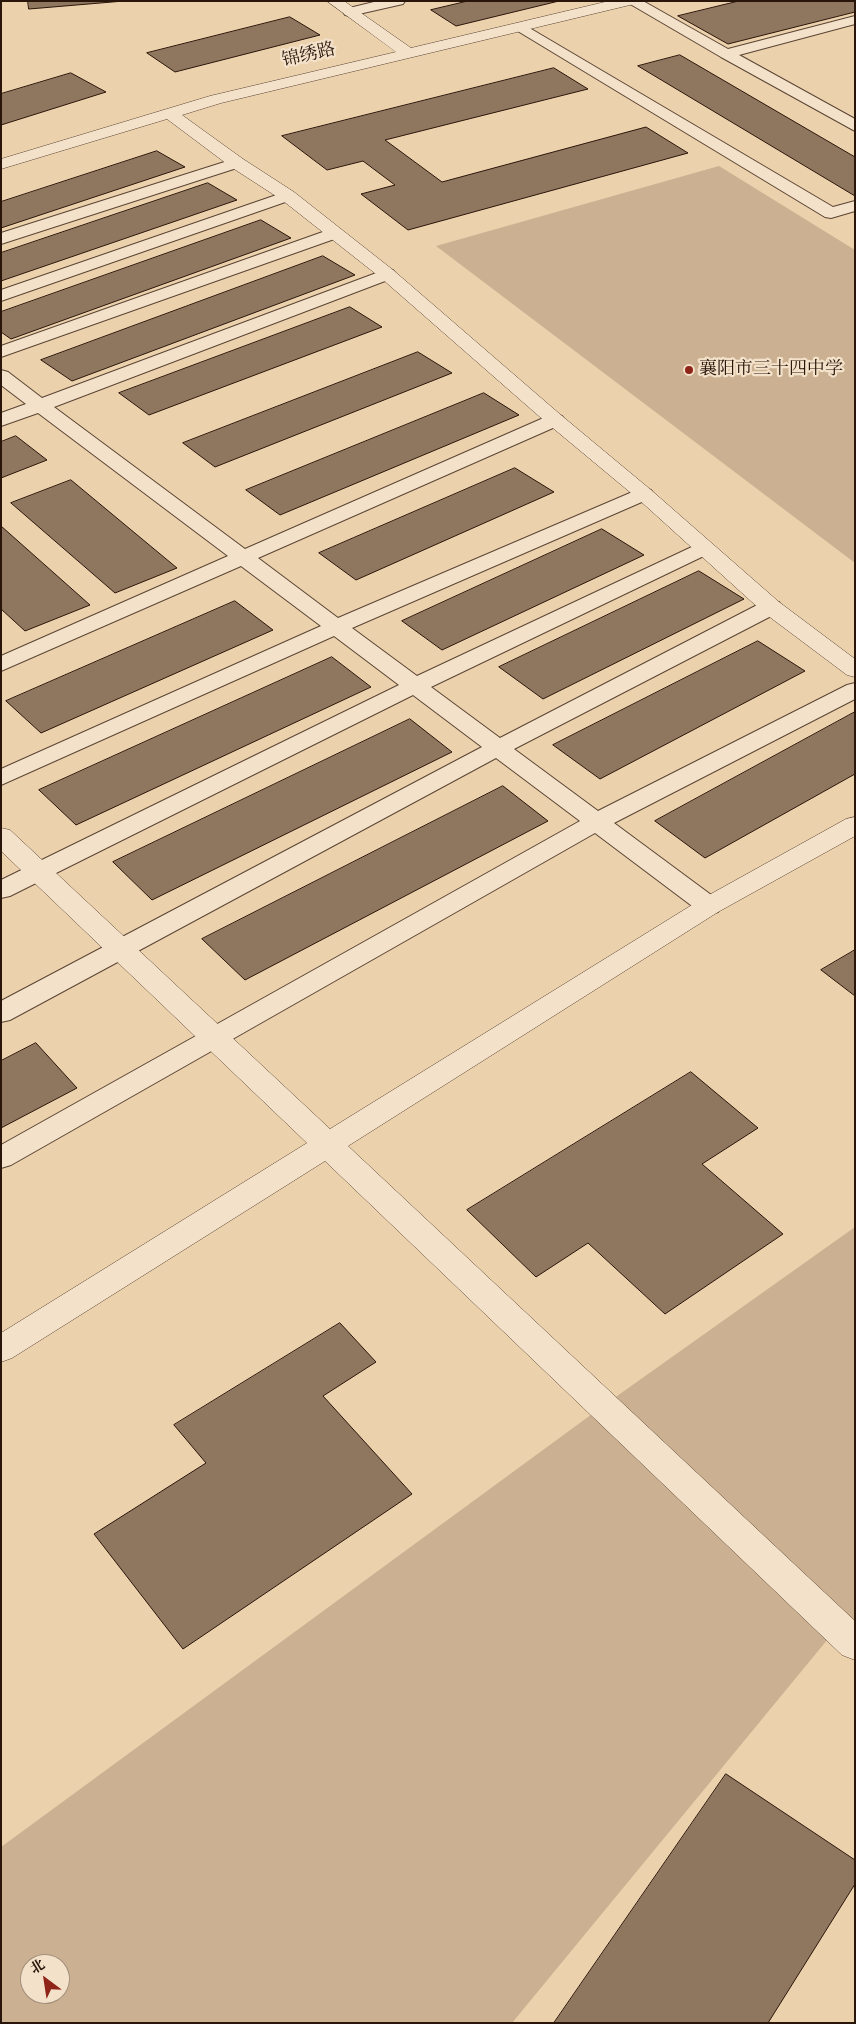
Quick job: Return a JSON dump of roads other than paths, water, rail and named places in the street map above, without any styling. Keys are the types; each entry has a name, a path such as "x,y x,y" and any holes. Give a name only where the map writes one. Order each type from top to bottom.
{"street":[{"path":"334,1 408,53"},
{"name":"锦绣路","path":"1,164 216,99 630,1"},
{"path":"169,113 237,163 288,196 387,274 555,420 644,494 703,549 771,607 855,670"},
{"path":"1,1349 709,906 855,825"},
{"path":"1,836 855,1644"}],"lane":[{"path":"350,12 398,1"},
{"path":"630,1 855,126"},
{"path":"726,54 855,20"},
{"path":"521,27 831,213 855,206"},
{"path":"1,239 237,163"},
{"path":"1,296 288,196"},
{"path":"1,352 334,233"},
{"path":"1,420 387,274"},
{"path":"1,376 709,906"},
{"path":"1,664 555,420"},
{"path":"1,778 336,627 644,494"},
{"path":"1,890 414,686 703,549"},
{"path":"1,1013 498,748 771,607"},
{"path":"1,1158 596,822 855,690"}],"place":[{"name":"襄阳市三十四中学","path":"689,370"}]}
